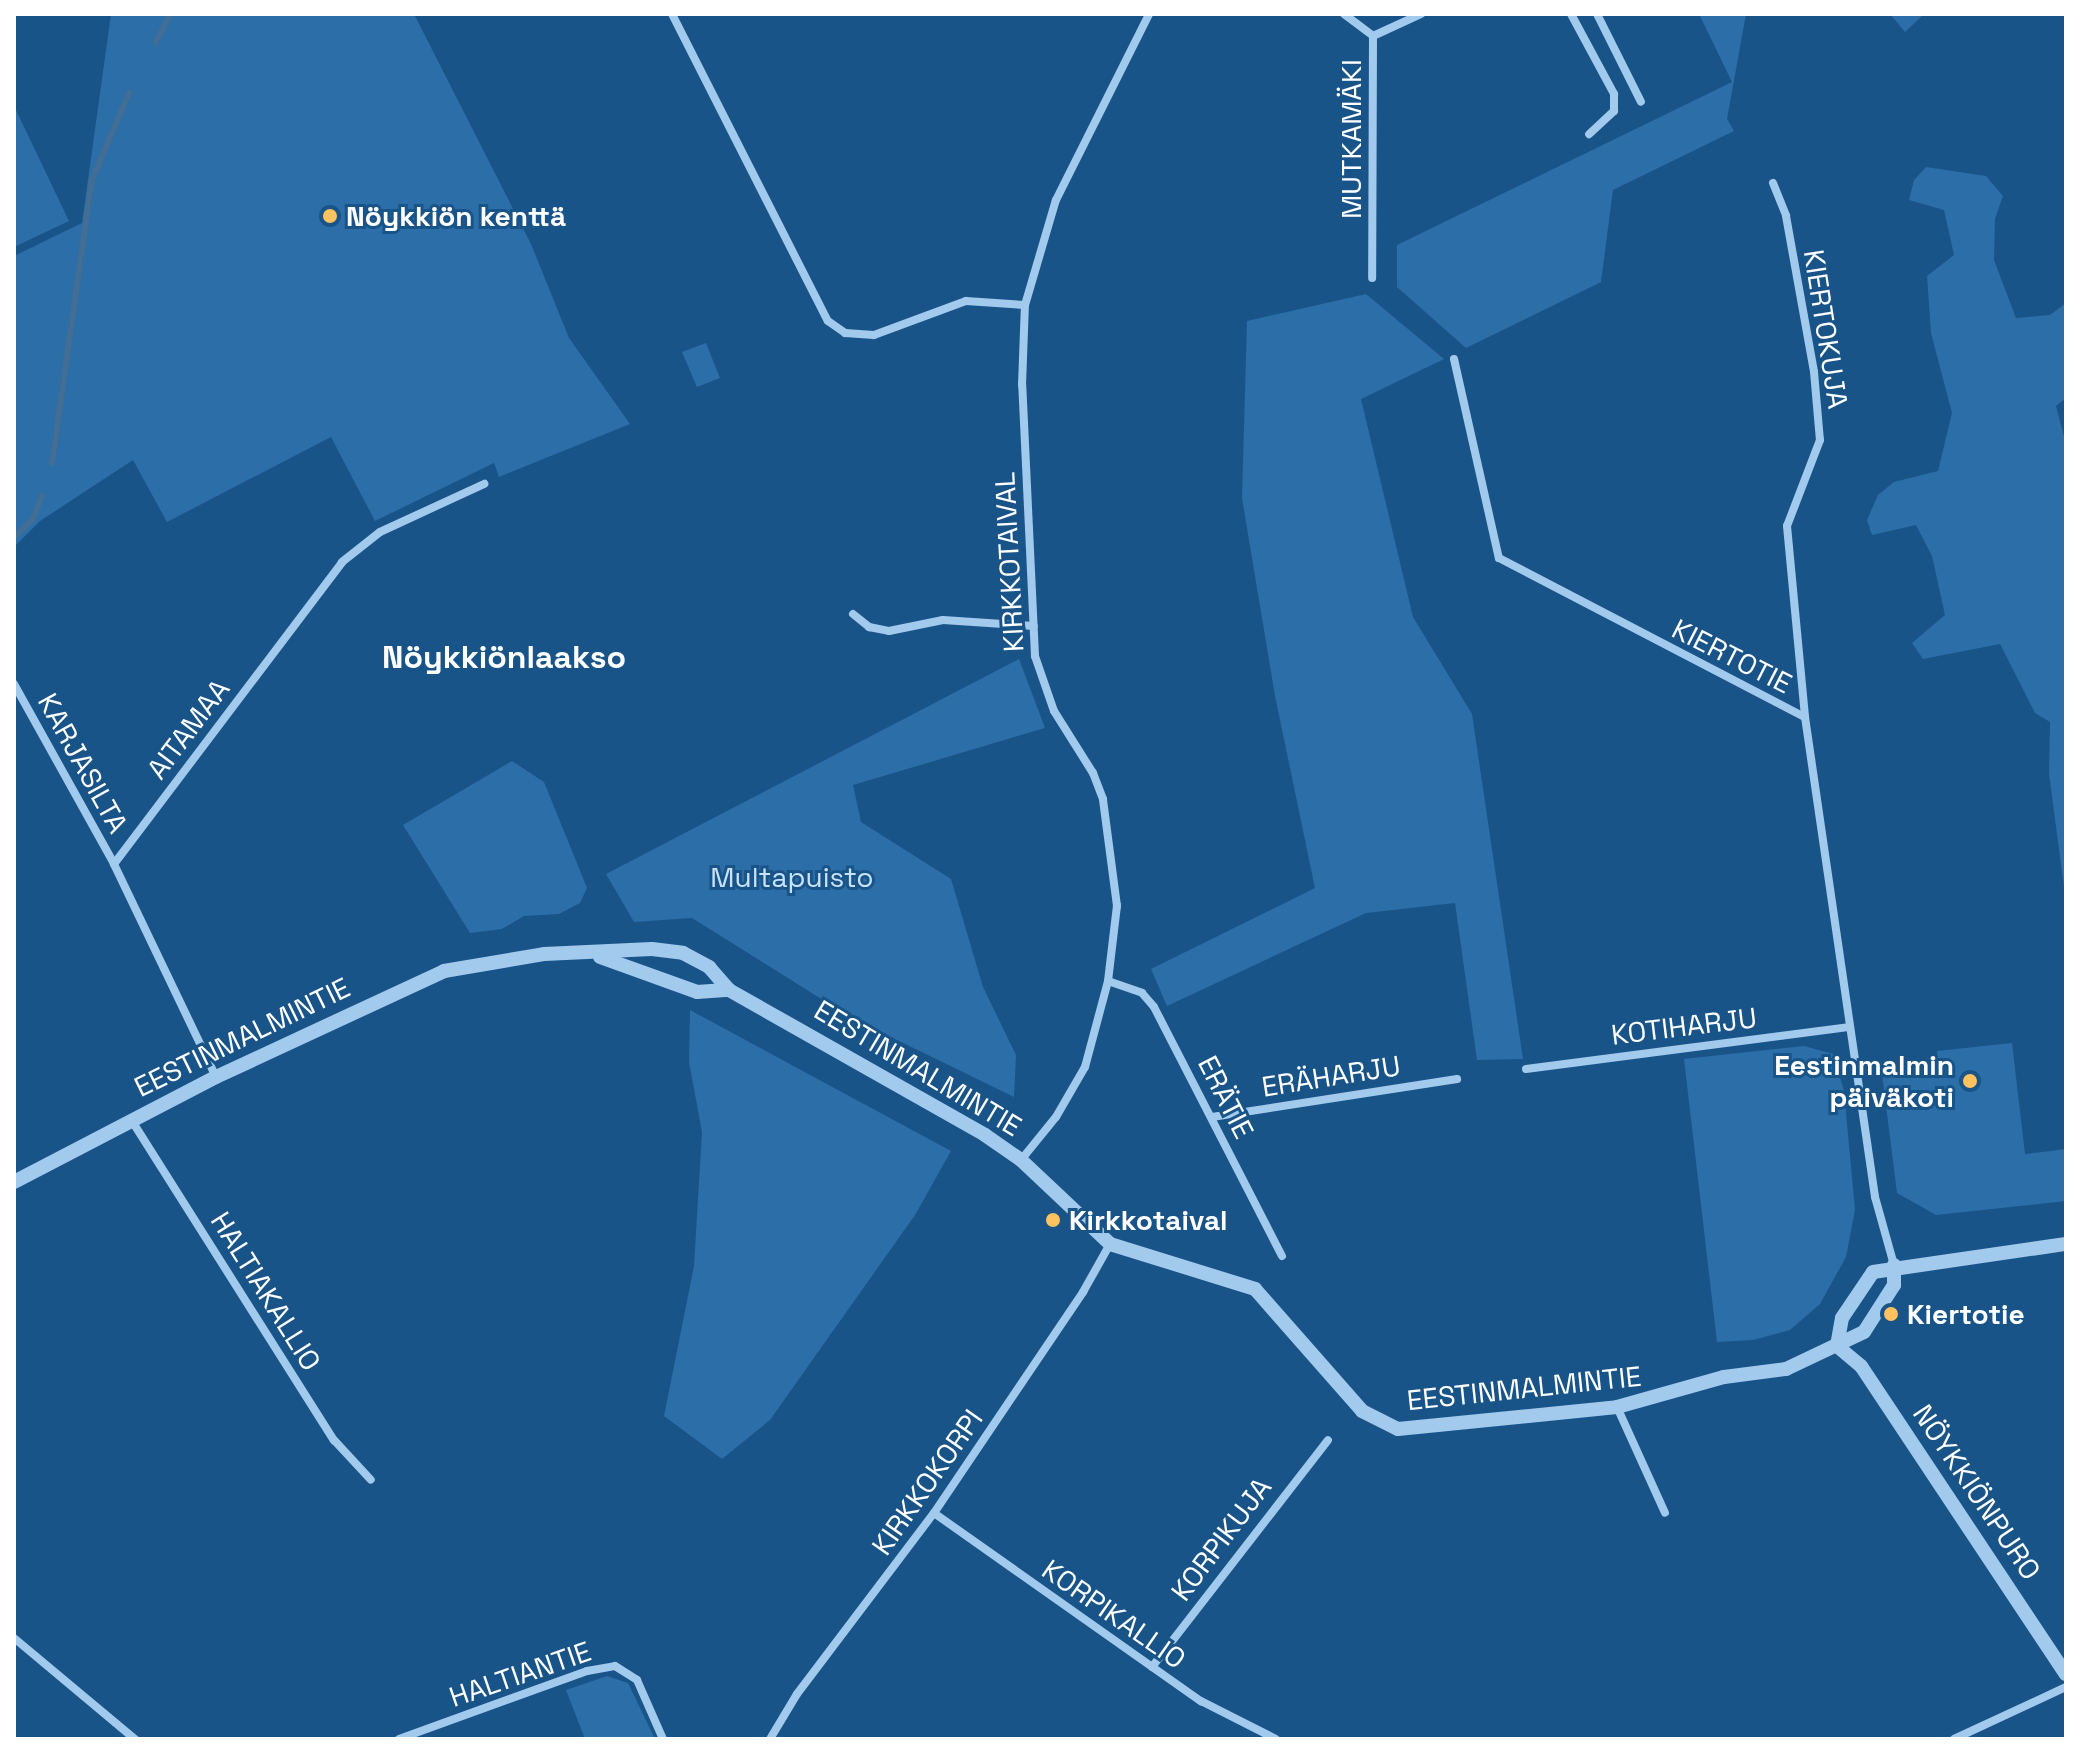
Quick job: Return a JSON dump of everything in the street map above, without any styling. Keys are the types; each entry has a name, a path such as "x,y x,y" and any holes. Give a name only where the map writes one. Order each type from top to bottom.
{"street":[{"path":"672,14 828,321 845,333 874,335 966,301 1025,305"},
{"name":"KIRKKOTAIVAL","path":"1021,1160 1073,1091 1108,981 1117,906 1110,827 1093,773 1042,685 1034,626 1022,385 1025,305 1056,200 1149,14"},
{"name":"MUTKAMÄKI","path":"1344,14 1373,36 1372,278"},
{"path":"1373,36 1421,14"},
{"path":"1571,14 1614,94 1614,111 1589,134"},
{"path":"1597,14 1641,102"},
{"name":"KIERTOKUJA","path":"1773,183 1786,216 1814,372 1820,440 1787,526 1805,717"},
{"name":"KIERTOTIE","path":"1454,359 1499,558 1805,717 1875,1197 1894,1265"},
{"name":"AITAMAA","path":"114,864 342,562 380,532 484,484"},
{"path":"853,614 869,627 889,631 943,620 1034,626"},
{"name":"KARJASILTA","path":"14,684 114,864"},
{"path":"114,864 216,1077"},
{"name":"EESTINMALMINTIE","path":"14,1182 216,1077 444,971 529,956 596,956 652,949 683,953 709,967 729,990 1021,1160 1110,1244 1255,1289 1340,1389 1377,1422 1419,1430 1617,1407 1724,1377 1786,1369 1864,1332 1894,1285 1894,1265"},
{"name":"EESTINMALMINTIE","path":"596,956 697,992 729,990"},
{"name":"ERÄTIE","path":"1108,981 1142,993 1154,1007 1282,1256"},
{"name":"KOTIHARJU","path":"1526,1069 1848,1027"},
{"name":"ERÄHARJU","path":"1212,1117 1457,1079"},
{"name":"HALTIAKALLIO","path":"132,1121 334,1440 371,1480"},
{"name":"KIRKKOKORPI","path":"770,1739 797,1694 934,1513 1083,1292 1110,1244"},
{"path":"1837,1346 1842,1318 1873,1272 1894,1265 1974,1260 2066,1244"},
{"name":"NÖYKKIÖNPURO","path":"1837,1346 1861,1366 2066,1674"},
{"path":"1617,1407 1665,1513"},
{"name":"KORPIKUJA","path":"1152,1667 1328,1440"},
{"name":"KORPIKALLIO","path":"934,1513 1201,1701 1276,1739"},
{"path":"14,1638 135,1739"},
{"name":"HALTIANTIE","path":"399,1739 587,1671 615,1666 637,1680 663,1739"},
{"path":"1954,1739 2066,1687"}],"green space":[{"path":"111,14 414,14 531,244 569,338 630,424 499,477 494,463 375,521 331,437 167,522 133,460 40,521 14,547 14,256 82,223"},
{"path":"1699,14 1746,14 1727,119 1734,131 1613,190 1601,282 1466,348 1397,287 1397,245 1732,82"},
{"path":"1890,14 1924,14 1905,32"},
{"path":"14,106 69,221 14,247"},
{"path":"1926,167 1986,176 2003,196 1995,219 1994,260 2016,318 2050,315 2066,303 2066,398 2056,406 2066,444 2066,902 2049,774 2050,722 2035,713 2000,644 1923,659 1912,643 1945,615 1932,556 1916,525 1872,535 1867,520 1878,495 1894,482 1938,471 1952,413 1931,333 1927,276 1954,255 1944,210 1909,200 1914,180"},
{"path":"1366,294 1444,359 1361,399 1413,617 1472,714 1523,1059 1477,1060 1455,903 1366,913 1167,1006 1151,969 1315,888 1275,696 1242,498 1247,321"},
{"path":"706,343 720,378 697,387 682,352"},
{"name":"Multapuisto","path":"1019,659 1045,728 853,785 861,822 951,879 983,987 1016,1055 1014,1097 850,1017 692,918 634,922 606,874"},
{"path":"512,761 544,782 587,888 580,903 559,914 524,916 502,929 470,933 403,825"},
{"path":"690,1010 951,1151 915,1215 770,1420 722,1459 664,1416 694,1266 702,1132 689,1062"},
{"path":"2012,1043 2025,1154 2066,1149 2066,1201 1936,1215 1897,1193 1882,1074 1938,1068 1937,1051"},
{"path":"1804,1046 1833,1054 1844,1091 1855,1210 1846,1257 1820,1304 1790,1330 1753,1340 1717,1342 1684,1059"},
{"path":"607,1676 628,1683 655,1739 585,1739 566,1690"}],"waterway":[{"path":"156,42 170,14"},
{"path":"52,463 92,180 129,93"},
{"path":"14,537 33,519 42,496"}],"place":[{"name":"Nöykkiön kenttä","path":"330,216"},
{"name":"Eestinmalmin päiväkoti","path":"1970,1081"},
{"name":"Kirkkotaival","path":"1053,1220"},
{"name":"Kiertotie","path":"1891,1314"}],"district":[{"name":"Nöykkiönlaakso","path":"504,657"}]}
